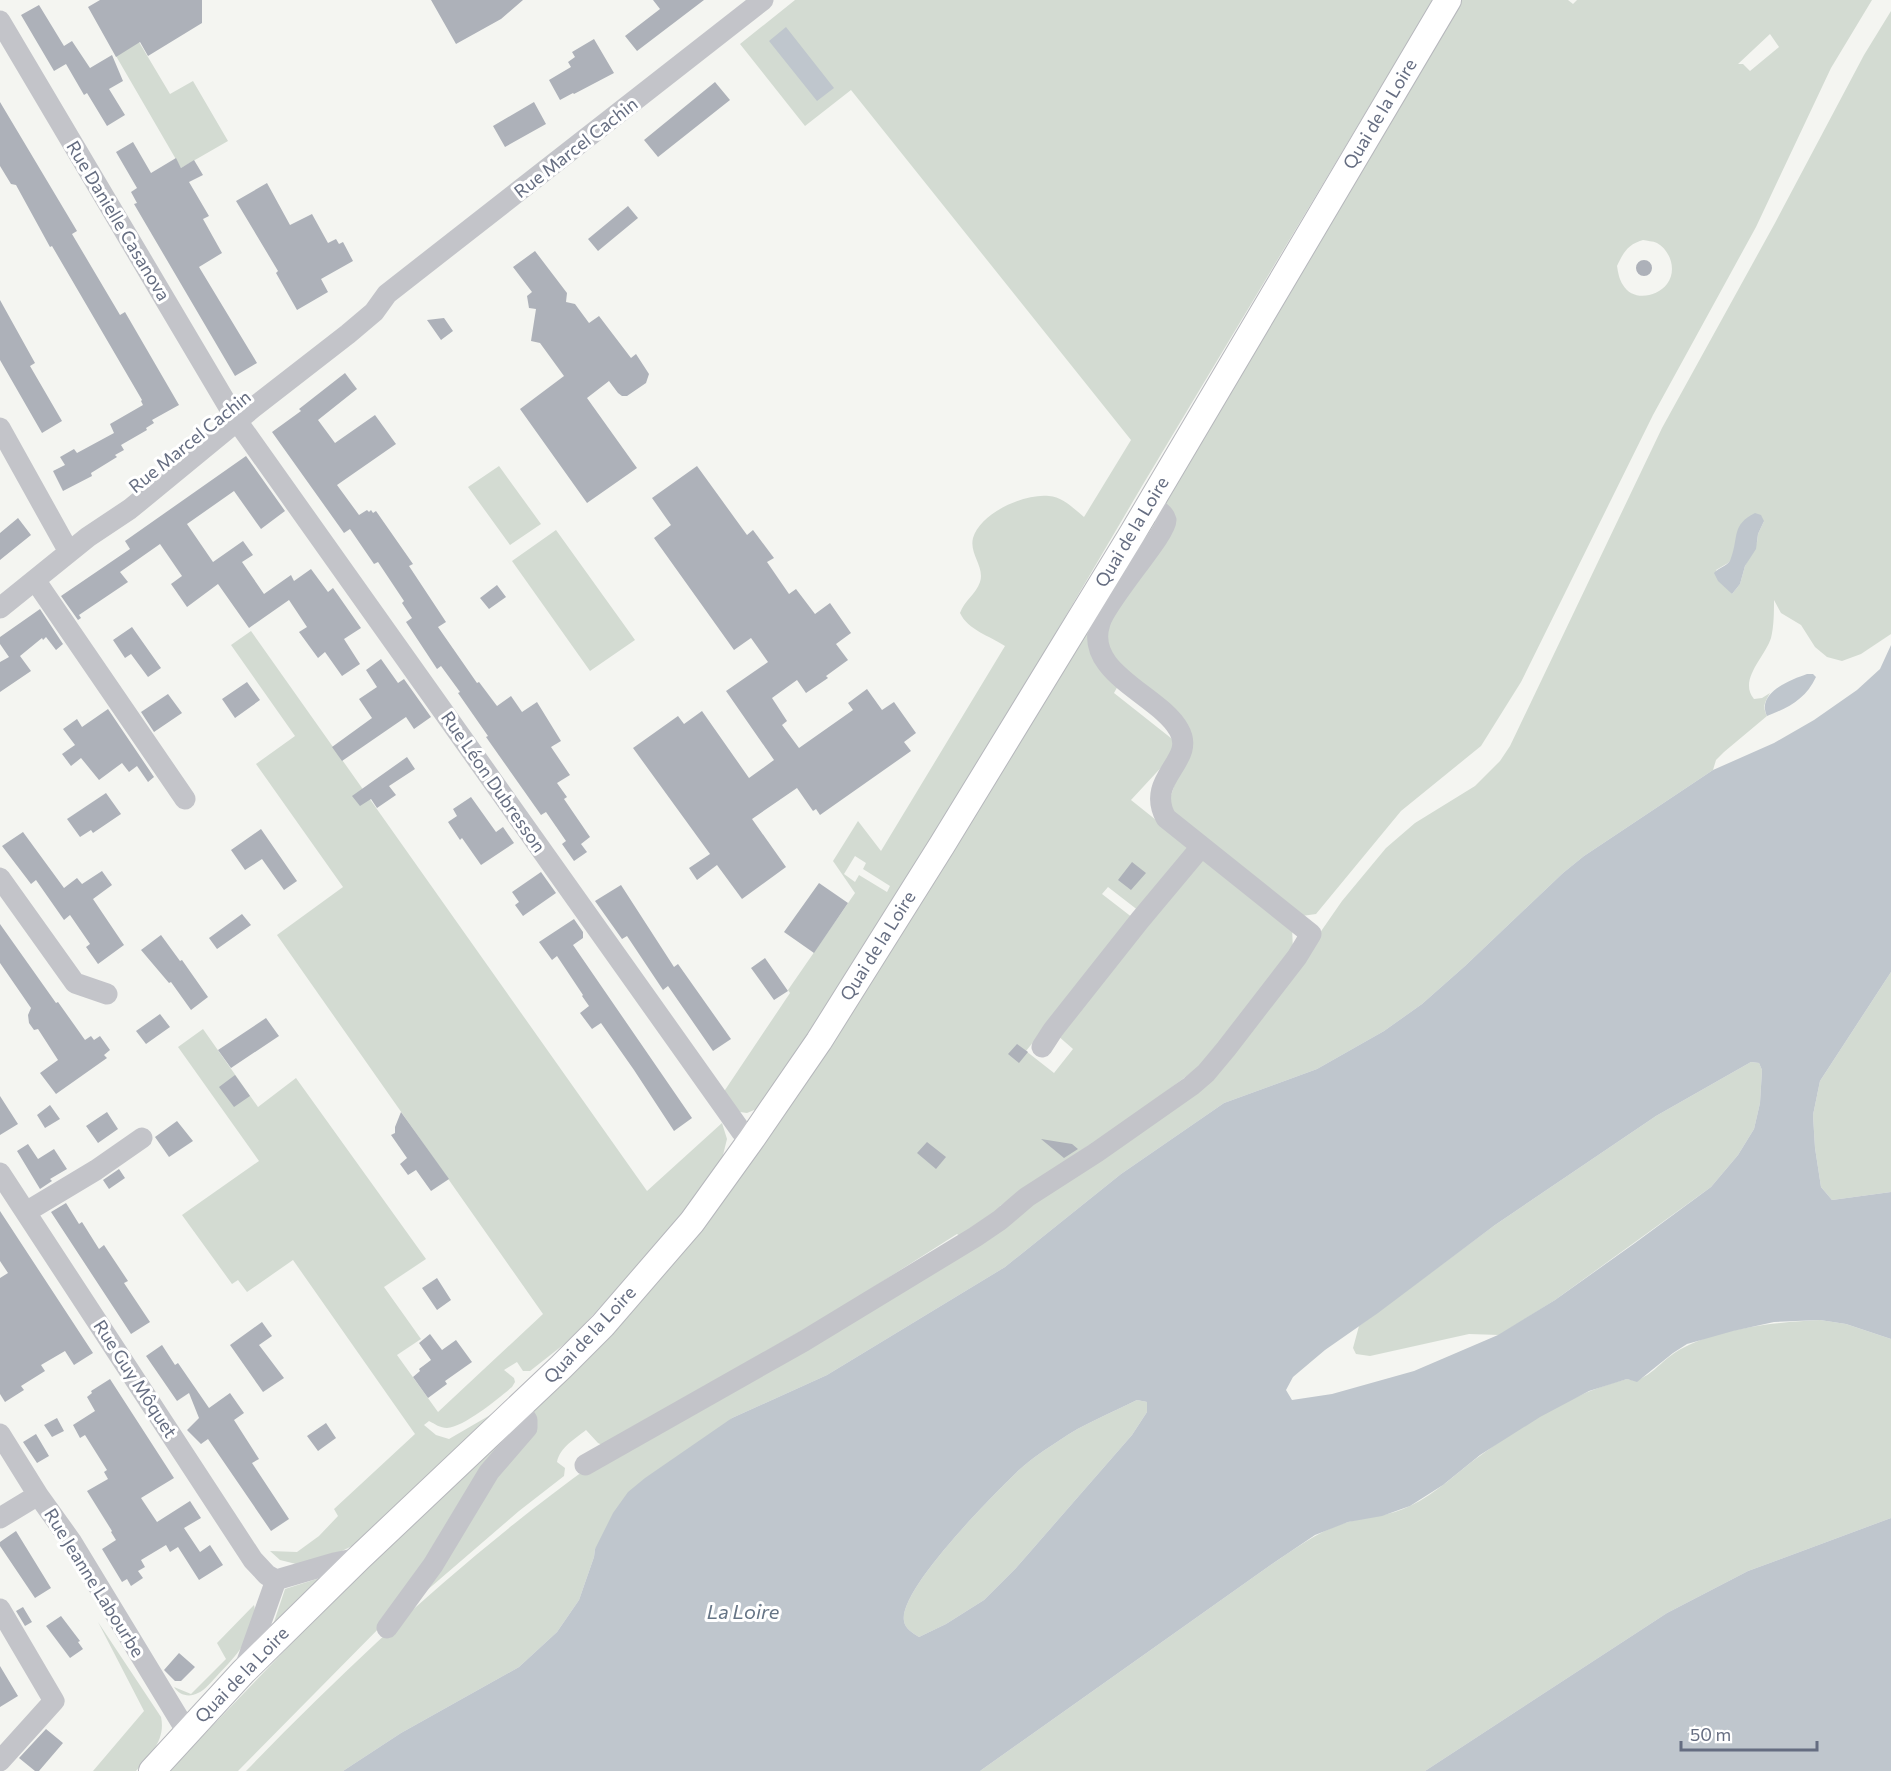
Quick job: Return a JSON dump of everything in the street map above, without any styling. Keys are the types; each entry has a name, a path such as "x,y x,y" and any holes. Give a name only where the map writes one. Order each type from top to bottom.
{"main road":[{"name":"Quai de la Loire","path":"152,1771 243,1672 561,1368 692,1222 819,1041 1149,505 1448,0"}],"street":[{"name":"Rue Marcel Cachin","path":"0,608 88,537 130,509 233,415 374,312 387,294 763,0"},
{"name":"Rue Danielle Casanova","path":"0,21 233,415"},
{"name":"Rue Léon Dubresson","path":"233,415 741,1131 751,1140"},
{"path":"0,428 69,552"},
{"path":"585,1465 804,1341 975,1237 1027,1197 1161,1108 1206,1073 1297,957 1311,934 1166,818 1160,805 1161,789 1183,749 1183,737 1172,719 1121,678 1101,653 1097,634 1106,609 1163,530 1166,519 1149,505"},
{"path":"35,580 185,799"},
{"path":"1042,1047 1140,920 1201,847"},
{"path":"0,878 75,983 107,994"},
{"path":"26,1212 96,1170 142,1138"},
{"name":"Rue Guy Môquet","path":"0,1173 253,1560 267,1575 276,1580"},
{"path":"387,1628 433,1565 489,1472 527,1428 527,1420 519,1408"},
{"name":"Rue Jeanne Labourbe","path":"0,1434 38,1496 70,1541 187,1732"},
{"path":"0,1518 38,1496"},
{"path":"243,1672 276,1580 360,1558"},
{"path":"0,1609 54,1701 40,1718 2,1754"}],"shaded area":[{"path":"795,0 1433,0 1142,486 970,779 817,1023 759,1108 747,1113 740,1112 723,1093 790,993 788,990 855,893 833,861 858,821 881,851 1005,646 968,624 960,613 980,582 980,571 972,544 977,529 984,520 1005,506 1039,496 1059,499 1084,517 1131,440 851,90 805,126 740,44","holes":["855,856 866,863 863,869 890,886 887,892 859,875 855,882 844,874"]},
{"path":"1460,0 1568,0 1573,4 1577,0 1872,0 1831,68 1756,227 1653,415 1521,682 1481,746 1401,811 1316,914 1302,916 1167,808 1186,749 1105,651 1109,613 1120,596 1163,505","holes":["1770,34 1779,47 1750,71 1743,64 1738,64","1643,240 1655,242 1662,247 1669,256 1672,267 1667,284 1657,292 1644,296 1632,294 1627,290 1617,266 1627,250 1633,244"]},
{"path":"1891,11 1891,634 1861,654 1842,661 1827,657 1815,647 1801,625 1781,613 1774,600 1771,638 1754,668 1749,684 1754,699 1762,698 1770,693 1765,704 1767,716 1716,760 1713,770 1584,856 1563,873 1422,1004 1384,1031 1317,1069 1224,1103 1121,1174 1005,1267 827,1375 732,1418 595,1549 579,1600 557,1632 519,1667 401,1733 343,1771 246,1771 370,1649 456,1571 593,1464 1182,1098 1308,950 1342,901 1386,848 1415,823 1475,786 1500,761 1510,746 1662,428 1864,55","holes":["1764,521 1740,584 1732,594 1716,570 1728,563"]},
{"path":"139,42 170,94 193,81 228,141 181,168 116,56"},
{"path":"499,466 541,524 510,545 468,487"},
{"path":"1152,515 1157,519 1094,623 1120,682 1114,693 1181,746 1131,800 1191,848 1139,911 1108,887 1102,894 1133,918 1026,1051 1054,1073 1073,1049 1057,1035 1202,853 1292,926 1293,952 1204,1063 1092,1147 1089,1145 1000,1206 1003,1209 961,1237 957,1234 836,1311 602,1445 586,1430 561,1452 557,1462 565,1468 564,1476 519,1511 411,1604 529,1412 748,1165 816,1066"},
{"path":"556,530 635,640 590,671 512,561"},
{"path":"251,631 647,1191 722,1123 727,1139 722,1159 686,1209 572,1338 530,1371 523,1371 517,1362 504,1370 514,1378 515,1382 512,1387 463,1423 447,1428 429,1421 424,1425 436,1435 449,1439 492,1414 486,1423 368,1535 338,1553 296,1564 280,1560 270,1551 297,1552 319,1536 338,1516 334,1509 415,1434 293,1260 247,1292 238,1280 232,1284 182,1215 259,1161 178,1047 203,1029 258,1107 296,1078 426,1259 384,1287 421,1339 397,1355 438,1412 543,1314 277,935 343,887 256,764 295,736 231,645"},
{"path":"1891,972 1891,1192 1832,1200 1821,1187 1815,1148 1813,1115 1820,1081"},
{"path":"1751,1062 1759,1063 1762,1070 1760,1103 1754,1129 1738,1155 1711,1187 1555,1300 1499,1335 1469,1334 1370,1356 1356,1354 1353,1348 1359,1326 1495,1225 1656,1116"},
{"path":"1820,1320 1846,1324 1891,1339 1891,1518 1748,1571 1667,1613 1425,1771 980,1771 1299,1546 1338,1525 1387,1514 1420,1501 1497,1443 1550,1410 1607,1385 1644,1377 1684,1347 1701,1340 1762,1325"},
{"path":"1137,1400 1147,1402 1147,1412 1132,1435 1016,1568 984,1600 946,1624 919,1637 908,1629 904,1621 906,1607 931,1566 970,1520 1019,1470 1068,1434"},
{"path":"520,1421 394,1613 238,1771 169,1771 313,1621"},
{"path":"326,1576 272,1628 285,1589"},
{"path":"254,1605 255,1615 249,1635 230,1662 201,1692 195,1695 184,1695 179,1692 174,1687 191,1694 226,1659 217,1643"},
{"path":"98,1622 161,1717 161,1733 156,1747 136,1771 93,1771 144,1711"}],"water":[{"path":"786,27 834,88 817,101 769,41"},
{"path":"1755,513 1761,515 1764,521 1758,534 1756,549 1745,566 1740,584 1732,594 1718,581 1714,573 1730,561 1739,527"},
{"name":"La Loire","path":"1891,645 1891,972 1820,1081 1813,1115 1821,1187 1832,1200 1891,1192 1891,1339 1846,1324 1820,1320 1774,1322 1687,1344 1637,1382 1627,1379 1589,1391 1540,1417 1480,1455 1443,1485 1410,1506 1382,1516 1348,1522 1315,1535 980,1771 343,1771 401,1733 519,1667 557,1632 579,1600 595,1549 613,1513 628,1492 645,1478 732,1418 827,1375 1005,1267 1121,1174 1224,1103 1317,1069 1384,1031 1422,1004 1584,856 1713,770 1774,743 1814,720 1857,690 1880,669","holes":["1751,1062 1759,1063 1762,1070 1760,1103 1754,1129 1738,1155 1711,1187 1635,1243 1555,1300 1498,1335 1414,1371 1332,1394 1292,1400 1286,1390 1293,1377 1325,1350 1495,1225 1656,1116","1137,1400 1147,1402 1147,1412 1132,1435 1016,1568 984,1600 946,1624 919,1637 908,1629 904,1621 906,1607 916,1588 950,1543 1007,1482 1028,1462 1068,1434"]},
{"path":"1807,674 1813,674 1816,677 1802,697 1782,710 1767,716 1765,708 1770,694 1784,684"},
{"path":"1891,1518 1891,1771 1425,1771 1667,1613 1748,1571"}],"building":[{"path":"100,0 202,0 202,23 148,56 140,42 116,57 88,7"},
{"path":"431,0 523,0 501,19 456,44"},
{"path":"653,0 704,0 637,51 625,36 660,9"},
{"path":"39,5 64,46 72,41 90,68 112,55 123,81 109,89 125,115 107,126 87,93 84,95 66,64 54,71 21,15"},
{"path":"594,39 614,73 560,100 549,80 571,67 568,62 575,57 572,52"},
{"path":"715,82 730,100 658,157 644,140"},
{"path":"0,102 77,231 72,234 120,315 125,312 179,405 152,420 154,423 146,428 147,430 121,445 124,450 91,473 92,476 63,491 53,471 65,465 60,457 74,449 77,453 114,433 110,424 143,405 16,185 11,184 0,166"},
{"path":"534,102 546,124 505,147 493,126"},
{"path":"133,142 151,173 176,158 181,168 194,160 203,175 189,182 209,216 203,219 222,253 199,267 257,363 235,376 134,204 137,203 131,192 137,188 116,152"},
{"path":"267,183 290,225 312,214 328,243 336,239 339,244 343,242 353,261 321,279 328,292 297,310 276,273 278,271 236,201"},
{"path":"628,206 638,218 598,251 588,239"},
{"path":"535,251 567,293 566,302 575,304 589,323 599,316 631,358 636,354 649,374 646,383 627,396 618,393 609,381 587,398 637,468 587,503 520,409 564,376 540,343 531,341 536,309 529,308 527,296 532,292 513,267"},
{"path":"1644,260 1652,268 1644,276 1636,268"},
{"path":"0,300 35,363 30,366 62,421 42,433 0,360"},
{"path":"444,318 453,331 441,340 427,320"},
{"path":"345,373 357,389 318,420 335,443 375,415 396,444 337,485 359,515 367,510 373,513 376,511 413,564 409,566 446,622 438,627 477,683 479,682 497,706 511,696 522,712 537,702 561,741 551,747 570,775 557,783 567,797 564,799 590,837 581,844 587,852 574,861 562,844 566,841 546,812 541,815 486,737 488,736 458,693 460,692 441,666 437,669 406,622 412,618 402,603 404,601 378,562 374,564 350,529 344,533 272,432 301,411 299,409"},
{"path":"246,456 285,511 261,529 234,491 187,524 213,562 243,541 253,555 242,562 264,594 291,575 294,581 311,569 328,592 333,588 361,628 344,639 360,664 342,676 325,652 318,658 299,632 307,627 289,600 249,628 218,584 187,607 171,584 182,576 160,544 120,572 128,582 79,615 81,618 78,620 61,596 130,549 125,541"},
{"path":"697,466 747,535 753,530 774,558 767,562 789,594 796,589 815,614 830,603 851,633 836,644 848,660 826,676 828,678 806,693 797,680 772,698 787,721 782,725 799,748 853,710 848,703 867,689 882,710 894,702 916,733 904,742 911,751 820,815 816,809 813,811 797,788 752,819 786,867 742,899 717,865 697,880 689,868 710,854 633,748 678,716 684,724 702,711 749,778 774,760 726,691 768,662 751,638 734,650 654,538 671,525 652,498"},
{"path":"18,518 31,535 0,560 0,533"},
{"path":"497,585 506,597 489,609 480,598"},
{"path":"40,609 63,644 56,650 46,637 43,640 42,638 20,656 31,671 0,692 0,662 9,657 0,644 0,637"},
{"path":"132,627 161,668 148,677 131,654 125,658 113,640"},
{"path":"381,659 398,683 404,679 431,717 414,729 406,717 342,761 332,747 372,718 359,699 377,687 366,670"},
{"path":"247,682 260,700 235,718 222,699"},
{"path":"168,694 182,713 154,732 141,712"},
{"path":"108,709 154,777 148,782 137,766 129,772 122,763 99,780 81,758 71,766 62,754 75,745 63,729 77,719 82,727"},
{"path":"407,757 415,769 389,786 396,795 377,808 371,799 360,806 352,796"},
{"path":"106,793 121,814 93,833 91,830 80,837 67,819"},
{"path":"471,797 496,832 503,827 514,843 481,865 448,822 457,816 453,809"},
{"path":"261,829 297,881 284,890 262,859 245,870 231,850"},
{"path":"23,832 64,888 77,878 82,884 102,871 112,885 93,899 124,945 98,964 86,947 90,944 70,915 64,920 36,880 31,884 2,846"},
{"path":"1132,862 1146,873 1131,890 1118,880"},
{"path":"541,872 556,893 523,916 515,905 519,902 512,892"},
{"path":"819,883 848,903 814,953 784,932"},
{"path":"621,885 674,967 678,964 731,1039 713,1051 668,986 663,990 627,936 622,939 595,901"},
{"path":"242,914 251,925 217,949 209,938"},
{"path":"574,919 583,932 583,938 573,945 692,1118 674,1131 601,1023 592,1029 580,1013 589,1006 583,995 557,956 552,960 539,942"},
{"path":"0,924 85,1040 91,1036 94,1040 100,1036 110,1050 104,1055 107,1058 56,1094 40,1073 58,1060 38,1029 34,1030 29,1023 28,1015 31,1008 0,963"},
{"path":"161,935 208,997 191,1010 171,982 169,983 141,950"},
{"path":"765,958 788,991 774,1000 751,968"},
{"path":"160,1014 170,1027 146,1044 136,1031"},
{"path":"266,1018 279,1036 231,1068 218,1050"},
{"path":"1017,1044 1028,1052 1019,1063 1008,1054"},
{"path":"235,1075 250,1096 234,1107 219,1087"},
{"path":"0,1096 18,1124 0,1135"},
{"path":"50,1105 60,1119 45,1128 37,1115"},
{"path":"107,1112 118,1129 98,1143 86,1126"},
{"path":"401,1112 449,1179 431,1191 416,1170 408,1175 400,1164 407,1158 391,1135 395,1133"},
{"path":"177,1121 193,1141 169,1157 155,1137"},
{"path":"1041,1139 1072,1144 1078,1149 1064,1158"},
{"path":"927,1142 946,1157 936,1169 917,1153"},
{"path":"28,1144 38,1159 54,1149 67,1169 50,1179 52,1181 40,1189 17,1151"},
{"path":"119,1169 125,1178 109,1189 103,1180"},
{"path":"66,1203 79,1224 82,1222 99,1249 104,1245 128,1281 124,1283 150,1322 131,1334 51,1212"},
{"path":"0,1211 93,1353 74,1365 65,1351 41,1365 45,1371 21,1386 24,1390 5,1402 0,1394 0,1278 8,1273 0,1261"},
{"path":"437,1278 451,1300 437,1310 422,1288"},
{"path":"262,1322 272,1336 259,1345 284,1378 263,1392 230,1345"},
{"path":"430,1334 442,1350 456,1340 472,1362 445,1381 447,1384 428,1398 413,1377 431,1360 419,1343"},
{"path":"162,1345 175,1365 178,1363 209,1408 230,1393 244,1413 234,1420 259,1459 252,1463 289,1519 271,1531 208,1439 201,1444 187,1430 199,1418 189,1393 177,1401 146,1356"},
{"path":"110,1379 174,1478 141,1498 157,1522 190,1501 201,1518 184,1528 200,1552 210,1545 223,1565 199,1580 178,1547 170,1552 166,1545 141,1560 145,1567 138,1571 143,1578 131,1586 127,1579 122,1582 102,1549 116,1540 87,1491 108,1479 104,1472 107,1470 85,1435 80,1438 73,1425 95,1411 87,1397 92,1393 91,1391"},
{"path":"57,1418 64,1431 52,1437 44,1425"},
{"path":"326,1423 336,1438 318,1451 307,1436"},
{"path":"36,1434 49,1456 37,1463 23,1442"},
{"path":"16,1531 51,1588 35,1598 0,1546 0,1542"},
{"path":"23,1607 32,1622 25,1626 16,1611"},
{"path":"61,1616 80,1641 78,1642 83,1649 70,1658 46,1626"},
{"path":"179,1653 195,1667 181,1681 175,1681 164,1670"},
{"path":"0,1666 18,1696 0,1707"},
{"path":"46,1729 63,1743 39,1771 35,1771 19,1758"}]}
